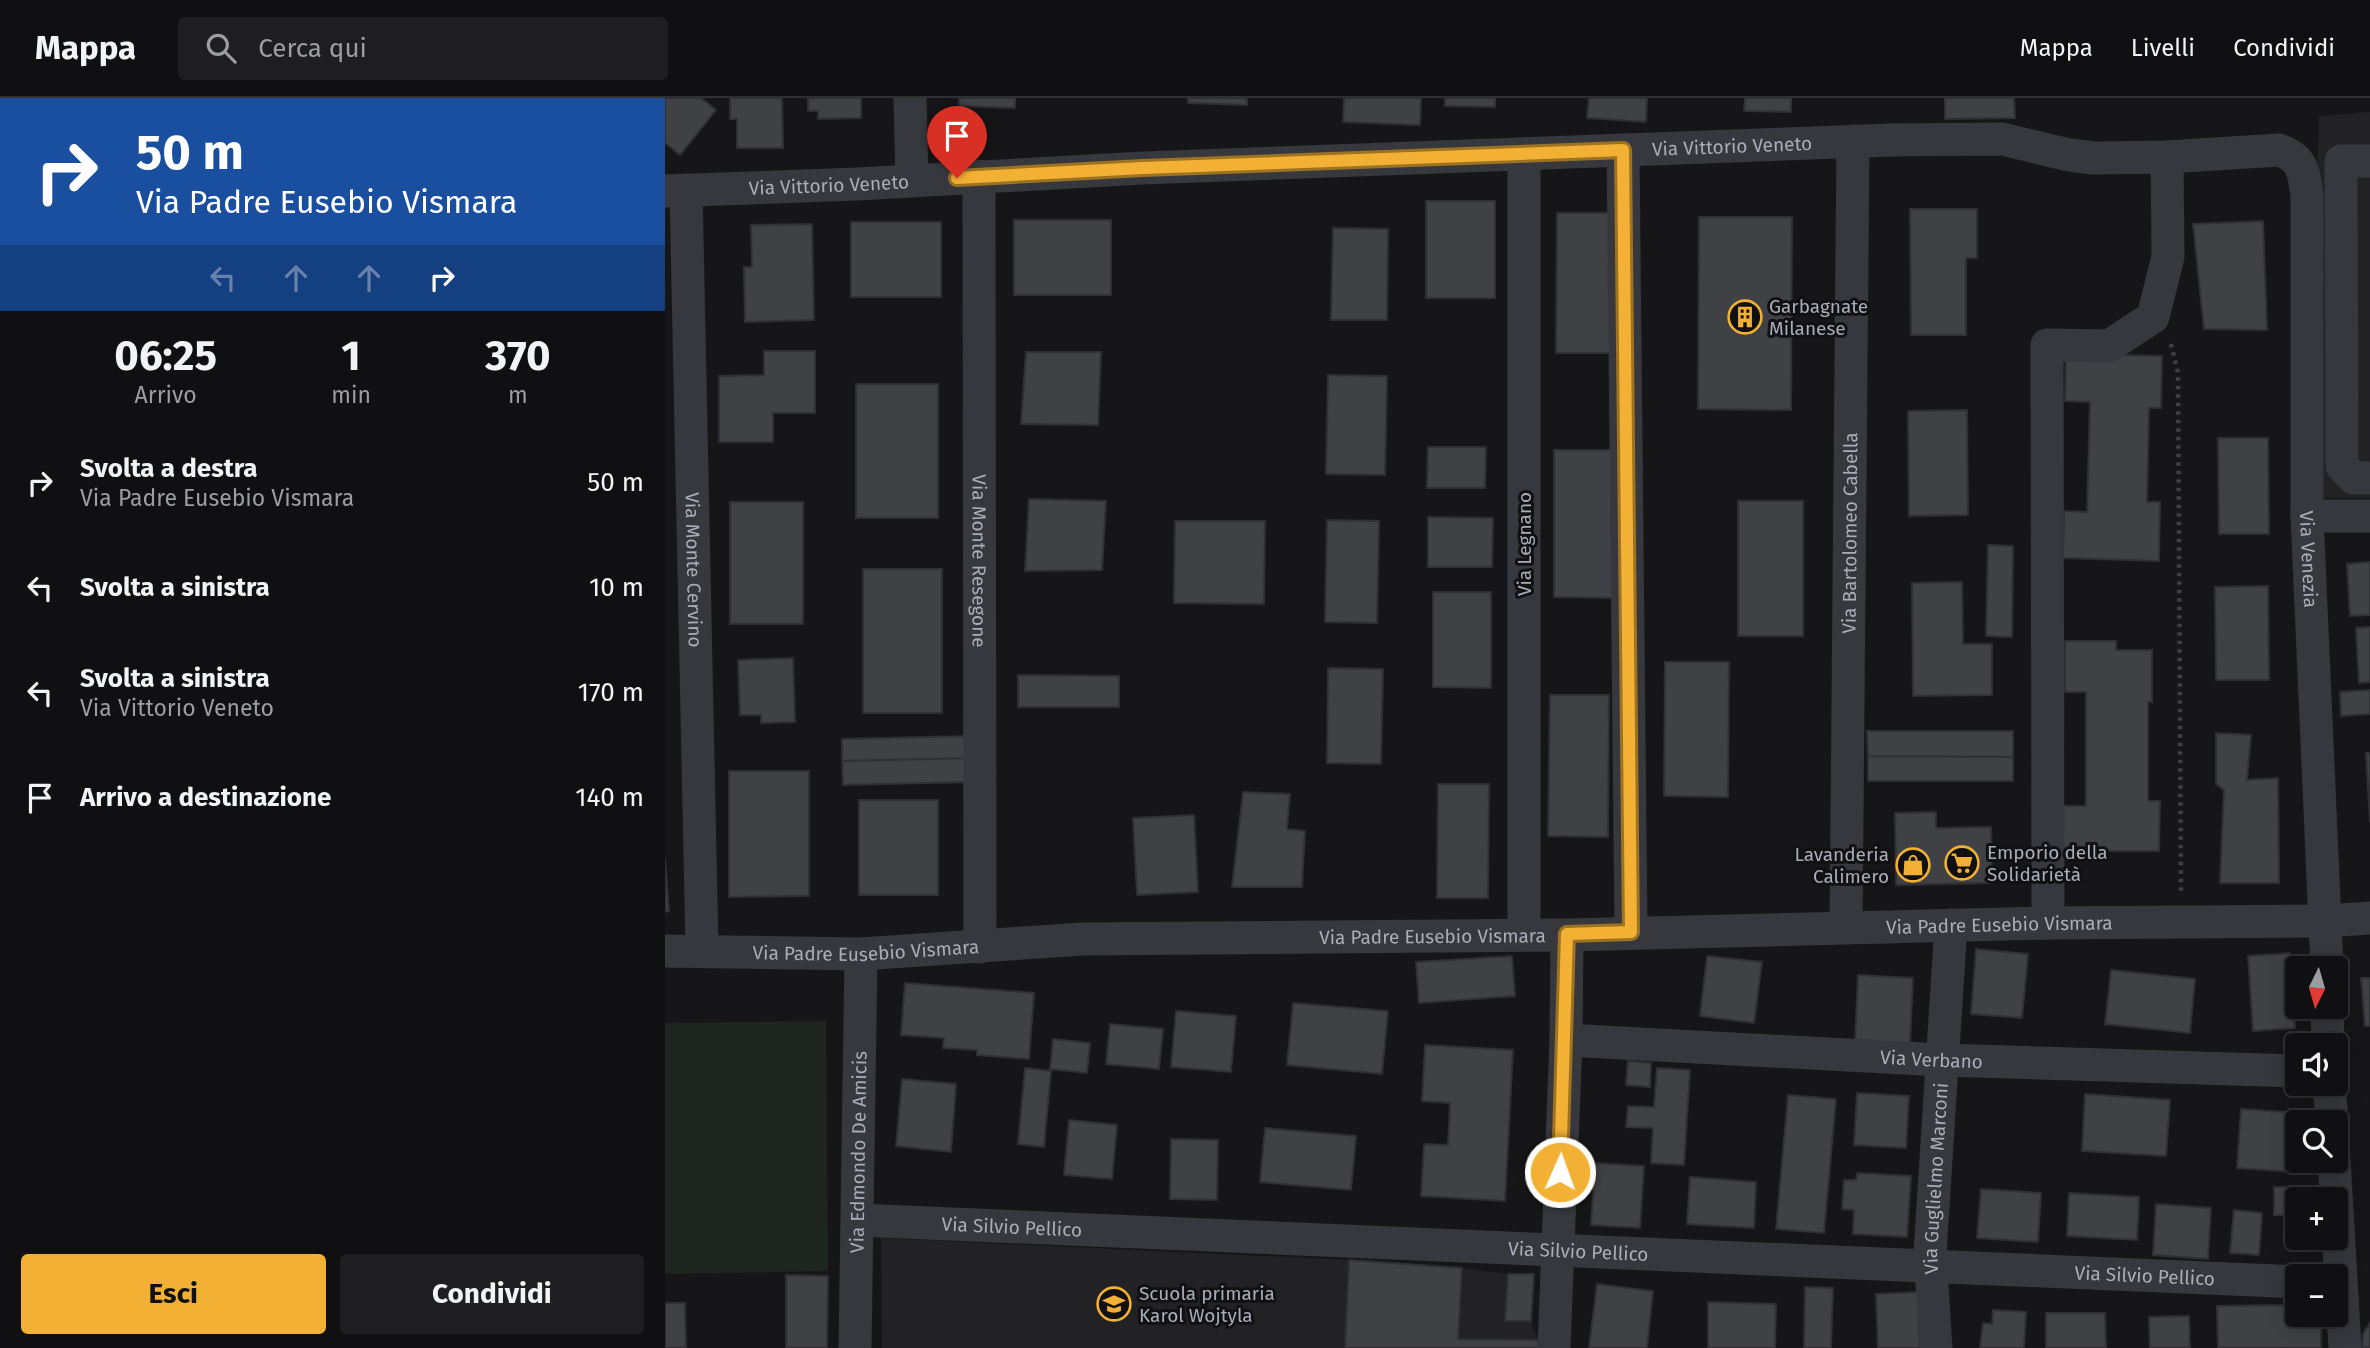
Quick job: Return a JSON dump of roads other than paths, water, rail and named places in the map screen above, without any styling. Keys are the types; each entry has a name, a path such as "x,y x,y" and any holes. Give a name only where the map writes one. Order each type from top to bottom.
{"street":[{"path":"910,98 912,180"},
{"name":"Via Vittorio Veneto","path":"676,191 979,176 1853,141 2002,139 2069,155 2094,158 2167,157 2279,150 2292,155"},
{"name":"Via Bartolomeo Cabella","path":"1846,927 1853,141"},
{"path":"1623,150 1631,932"},
{"name":"Via Legnano","path":"1524,154 1524,934"},
{"name":"Via Venezia","path":"2292,155 2300,164 2307,195 2307,516 2327,956"},
{"path":"2048,923 2047,345 2109,346 2153,317 2168,257 2167,157"},
{"path":"2370,161 2341,161 2342,466 2354,478 2370,478"},
{"name":"Via Monte Resegone","path":"979,176 980,947"},
{"name":"Via Monte Cervino","path":"676,191 702,950"},
{"path":"2307,516 2370,516"},
{"name":"Via Padre Eusebio Vismara","path":"665,951 861,954 1083,939 1567,934 2048,923 2326,921 2370,918"},
{"name":"Via Guglielmo Marconi","path":"1936,1348 1930,1253 1951,925"},
{"path":"1554,1348 1566,1040 1567,934"},
{"name":"Via Edmondo De Amicis","path":"855,1348 861,954"},
{"name":"Via Verbano","path":"1566,1040 1941,1060 2285,1070"},
{"path":"2336,1173 2350,1283 2346,1348"},
{"name":"Via Silvio Pellico","path":"858,1220 2285,1281"}],"place":[{"name":"Garbagnate Milanese","path":"1745,317"},
{"name":"Emporio della Solidarietà","path":"1962,863"},
{"name":"Lavanderia Calimero","path":"1913,865"},
{"name":"Scuola primaria Karol Wojtyla","path":"1114,1304"}]}
